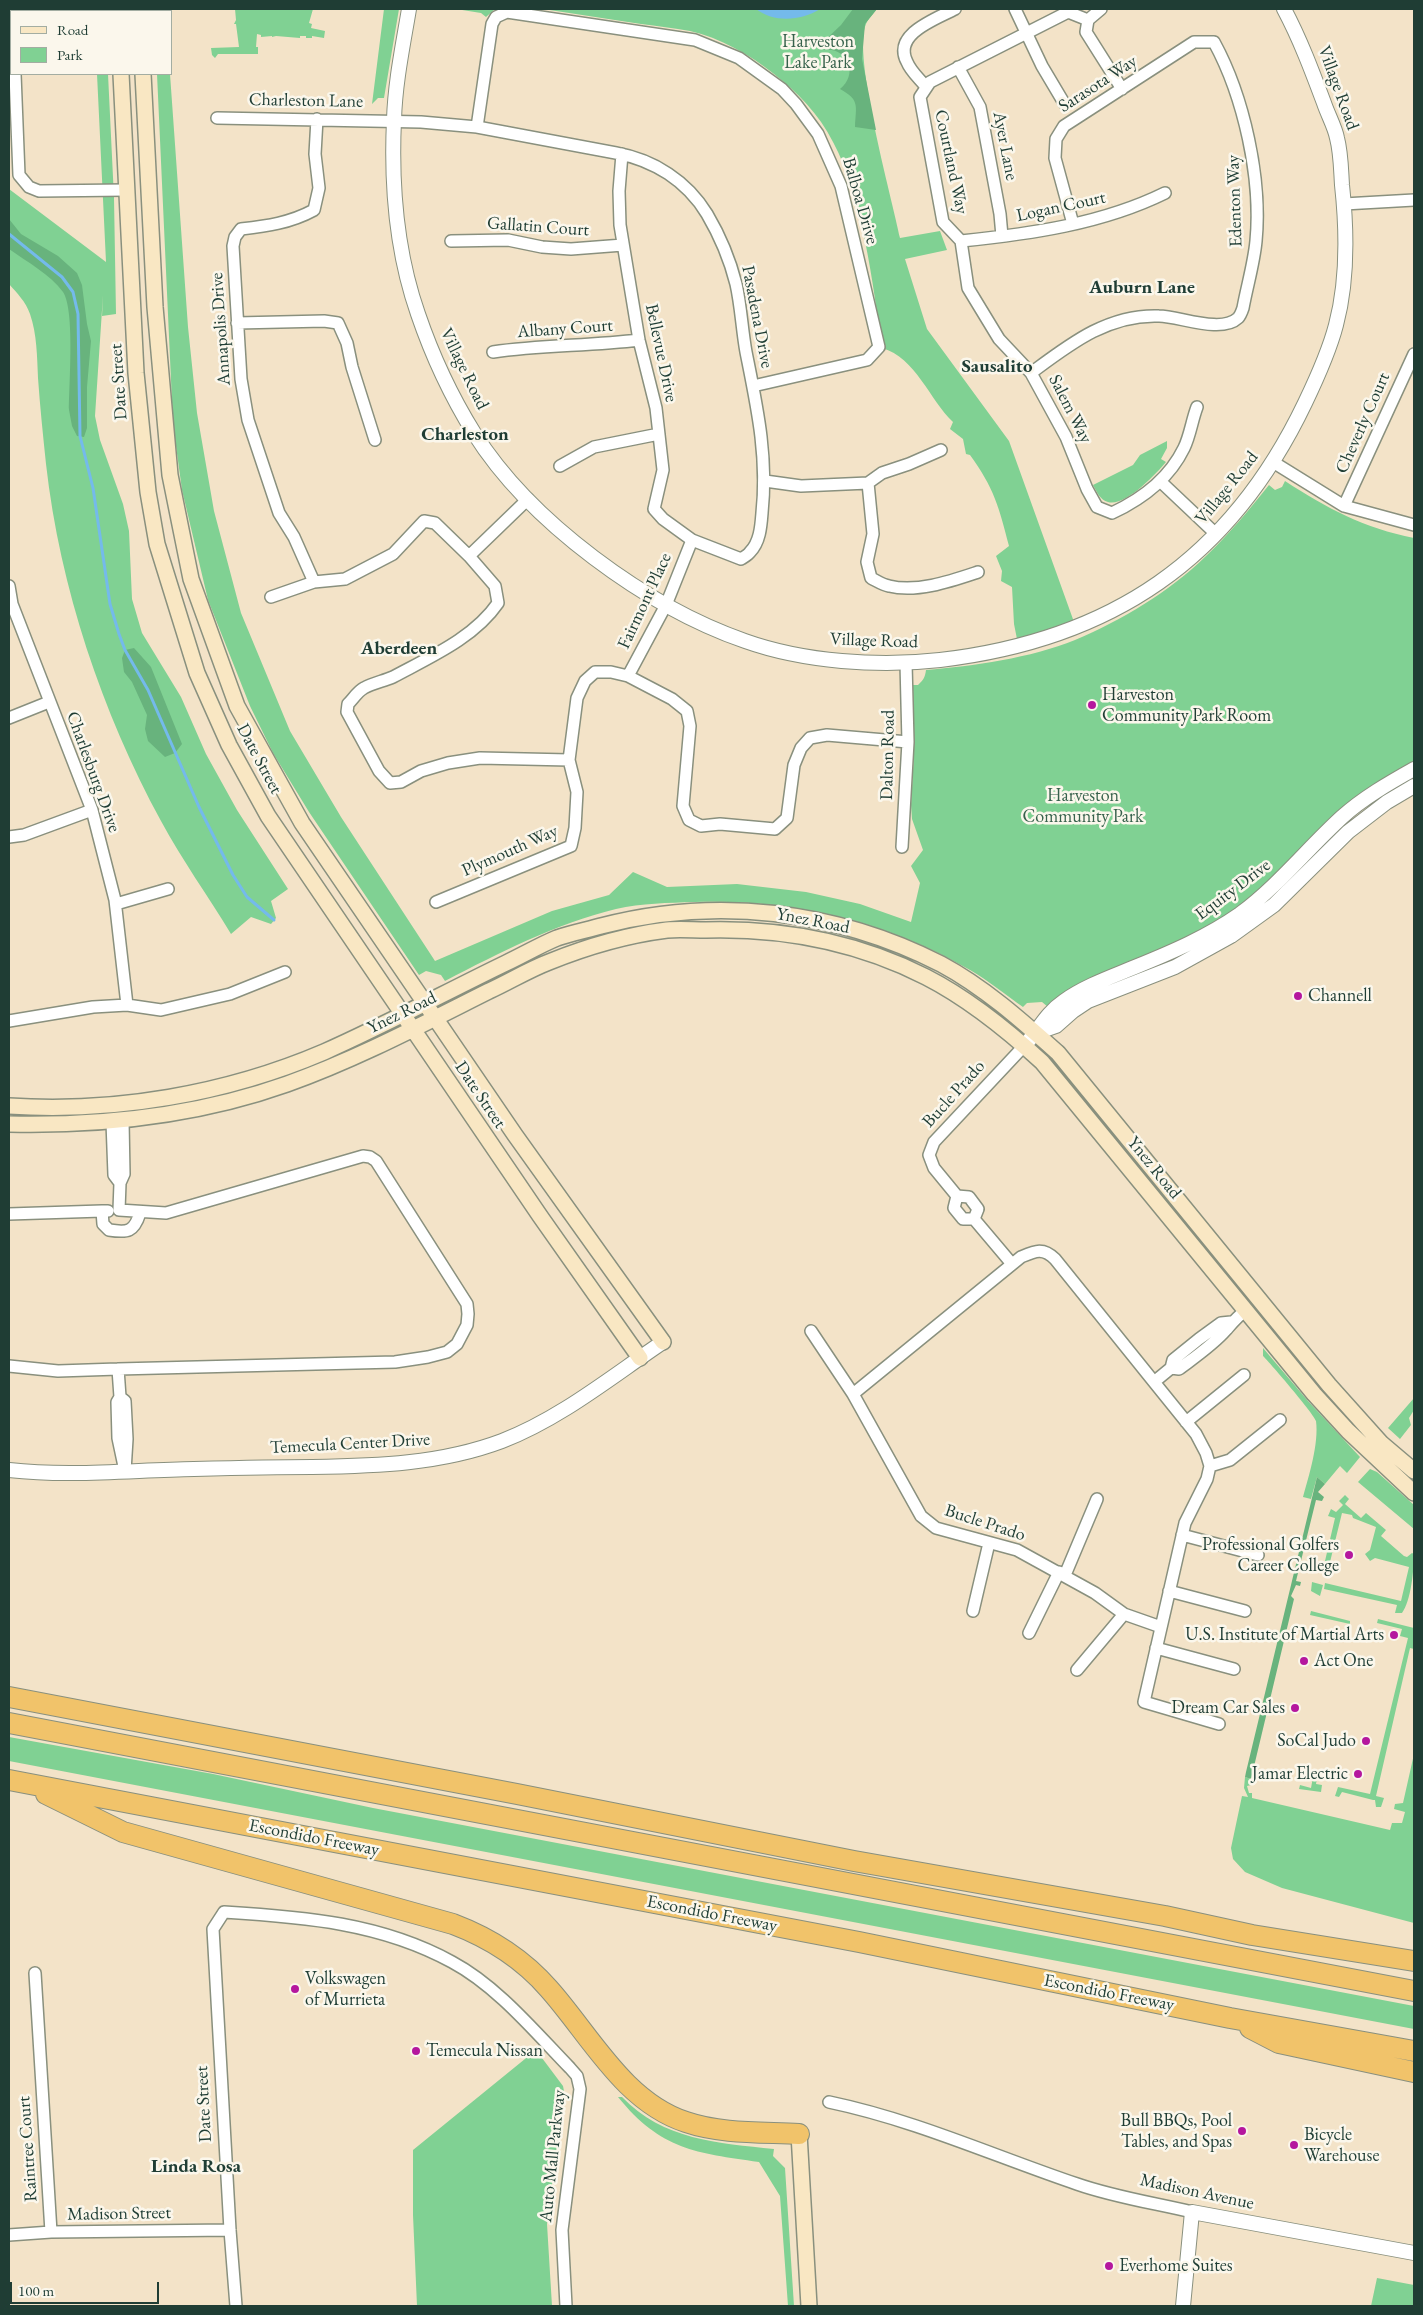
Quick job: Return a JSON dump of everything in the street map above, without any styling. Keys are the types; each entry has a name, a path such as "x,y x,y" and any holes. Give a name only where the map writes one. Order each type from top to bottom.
{"highway":[{"path":"9,1697 507,1792 844,1860 1165,1916 1252,1935 1414,1961"},
{"path":"9,1723 1414,1991"},
{"path":"16,1782 123,1832 453,1924 474,1932 508,1952 549,1988 616,2072 640,2096 661,2110 685,2122 720,2130 799,2134"},
{"name":"Escondido Freeway","path":"16,1782 859,1942 1230,2018 1414,2051"},
{"path":"1230,2018 1280,2043 1414,2072"}],"main road":[{"name":"Date Street","path":"121,75 136,373 148,492 157,544 181,628 213,711 244,774 272,822 403,1013 412,1029 640,1358"},
{"name":"Date Street","path":"143,75 162,402 170,475 191,579 238,706 257,744 302,823 514,1135 664,1342"},
{"name":"Ynez Road","path":"9,1106 78,1108 141,1101 232,1083 323,1052 558,938 648,915 690,911 736,911 783,915 833,923 896,945 942,965 1007,1008 1058,1053 1329,1385 1382,1442 1414,1471"},
{"name":"Ynez Road","path":"9,1124 80,1124 117,1121 174,1113 250,1097 329,1069 548,962 608,942 667,930 733,929 797,934 862,950 933,981 965,1000 1008,1031 1024,1046 1068,1092 1314,1394 1348,1431 1414,1493"},
{"path":"117,1121 124,1110 186,1101 200,1090"},
{"path":"1246,1310 1257,1308 1284,1340 1295,1343"},
{"path":"799,2134 809,2306"}],"street":[{"name":"Village Road","path":"409,9 394,120 395,202 404,264 418,313 436,362 474,433 499,468 551,522 606,566 666,605 746,642 782,651 861,662 906,664 1005,650 1082,626 1112,612 1166,578 1216,534 1255,488 1296,422 1320,371 1337,323 1343,277 1346,226 1337,138 1308,56 1284,9"},
{"path":"955,9 909,36 903,49 906,62 926,87 930,82 958,67 1068,12 1088,20"},
{"path":"1015,9 1025,33 1064,103"},
{"path":"1101,9 1088,20 1086,32 1122,89"},
{"name":"Balboa Drive","path":"477,127 492,24 496,17 507,12 695,40 739,58 782,89 796,104 818,134 841,186 878,346 866,360 753,386"},
{"name":"Sarasota Way","path":"1073,224 1055,158 1056,139 1064,126 1194,42 1214,42"},
{"name":"Edenton Way","path":"1031,373 1085,334 1129,319 1160,316 1211,325 1226,324 1238,318 1244,308 1256,238 1252,152 1247,127 1221,55 1214,42"},
{"name":"Ayer Lane","path":"958,67 980,107 1000,214 1002,236"},
{"path":"15,75 20,175 29,187 39,191 126,190"},
{"name":"Courtland Way","path":"926,87 920,97 943,222 961,241"},
{"name":"Charleston Lane","path":"217,118 394,120"},
{"name":"Annapolis Drive","path":"314,582 294,537 280,513 248,420 241,379 233,246 235,237 241,229 284,223 314,210 319,188 315,154 317,119"},
{"name":"Pasadena Drive","path":"394,120 477,127 640,158 673,176 690,191 707,214 724,247 736,284 763,440 765,481 758,538 751,552 741,559 714,546 692,540"},
{"name":"Bellevue Drive","path":"622,154 619,191 620,225 639,340 656,408 664,470 654,509 692,540"},
{"name":"Logan Court","path":"961,241 1073,224 1137,207 1165,193"},
{"path":"1344,204 1414,200"},
{"name":"Gallatin Court","path":"451,241 508,240 542,247 572,249 623,245"},
{"name":"Salem Way","path":"961,241 968,288 999,339 1031,373 1066,437 1087,489 1097,507 1112,513 1131,504 1161,482"},
{"path":"237,323 324,321 338,323 347,343 352,367 375,440"},
{"name":"Albany Court","path":"493,352 526,347 602,345 639,340"},
{"name":"Cheverly Court","path":"1344,506 1414,354"},
{"path":"1197,407 1184,448 1161,482 1216,534"},
{"path":"560,466 594,446 659,434"},
{"path":"765,481 801,486 868,483 882,473 941,450"},
{"path":"1272,462 1344,506 1414,525"},
{"path":"868,483 873,534 867,562 871,578 889,586 918,587 978,572"},
{"path":"469,556 528,499"},
{"path":"271,596 314,582 345,579 393,554 424,521 435,523 469,556 495,586 498,603 488,618 460,638 427,659 364,688 348,704 348,712 379,771 390,783 401,782 421,771 448,763 480,758 569,760"},
{"name":"Fairmont Place","path":"628,676 666,605 692,540"},
{"name":"Charlesburg Drive","path":"9,586 10,604 92,810 116,904 128,1005"},
{"name":"Dalton Road","path":"902,847 908,742 906,664"},
{"name":"Plymouth Way","path":"436,902 571,846 575,828 576,792 569,760 577,698 585,681 595,672 611,672 628,676"},
{"path":"628,676 672,699 687,711 690,726 683,806 689,820 701,826 720,824 775,828 787,818 794,765 801,748 810,738 827,735 908,742"},
{"path":"9,718 49,702"},
{"name":"Equity Drive","path":"1024,1046 1036,1033 1045,1016 1064,1001 1084,989 1202,938 1241,912 1282,877 1343,816 1372,794 1414,769"},
{"name":"Equity Drive","path":"1036,1033 1056,1026 1088,1001 1175,967 1231,936 1274,905 1348,832 1387,802 1414,786"},
{"path":"9,837 24,835 92,810"},
{"path":"116,904 168,889"},
{"path":"9,1021 93,1007 128,1005 160,1010 230,994 285,972"},
{"name":"Bucle Prado","path":"974,1219 978,1209 969,1197 956,1196 934,1168 929,1155 934,1142 1024,1046"},
{"path":"117,1121 114,1175 120,1183 119,1210"},
{"path":"9,1214 119,1210 140,1213 166,1213 364,1156 370,1157 376,1161 467,1304 468,1314 463,1335 448,1352 395,1362 58,1371 9,1366"},
{"name":"Bucle Prado","path":"956,1196 954,1208 962,1219 974,1219 1012,1264"},
{"path":"102,1211 103,1224 109,1230 116,1232 131,1231 136,1226 140,1213"},
{"path":"854,1394 1021,1257 1037,1250 1047,1252 1186,1422 1206,1453 1210,1466 1208,1479 1184,1523 1144,1702 1219,1724"},
{"path":"1154,1382 1171,1368 1180,1369 1185,1358 1203,1343 1228,1329 1231,1322 1246,1310"},
{"name":"Bucle Prado","path":"811,1331 854,1394 921,1516 936,1528 1017,1550 1062,1574 1124,1614 1161,1627"},
{"name":"Temecula Center Drive","path":"9,1470 30,1472 124,1471 358,1466 436,1459 502,1440 534,1426 562,1411 664,1342"},
{"path":"118,1369 120,1397 116,1402 118,1438 124,1471"},
{"path":"1186,1422 1244,1375"},
{"path":"1210,1466 1230,1460 1280,1420"},
{"path":"1029,1633 1062,1574 1097,1499"},
{"path":"1182,1535 1258,1555"},
{"path":"974,1611 989,1543"},
{"path":"1169,1591 1245,1611"},
{"path":"1077,1670 1124,1614"},
{"path":"1156,1648 1234,1669"},
{"name":"Auto Mall Parkway","path":"213,1930 224,1912 302,1916 386,1933 453,1962 492,1990 538,2033 577,2076 580,2090 562,2230 566,2306"},
{"name":"Date Street","path":"213,1930 236,2306"},
{"name":"Raintree Court","path":"35,1974 51,2232"},
{"name":"Madison Avenue","path":"829,2102 869,2111 915,2125 1079,2185 1192,2212 1414,2253"},
{"path":"1183,2306 1192,2212"},
{"name":"Madison Street","path":"9,2236 51,2232 230,2230"}],"green space":[{"path":"235,9 313,9 309,23 312,24 311,28 325,31 324,38 312,36 312,38 306,38 306,36 300,36 300,38 261,37 261,35 257,34 256,47 258,47 258,54 218,54 215,58 212,55 211,48 239,47 236,24 234,24 236,20"},
{"path":"384,9 399,9 384,98 378,98 372,104"},
{"path":"456,9 495,9 486,17 481,13"},
{"name":"Harveston Lake Park","path":"543,9 877,9 866,24 863,40 864,65 868,95 900,238 940,231 947,250 905,259 927,329 1009,441 1074,622 1017,639 1014,624 1012,587 1001,581 1002,571 996,556 1009,546 995,498 978,467 970,455 966,454 963,439 950,429 953,422 944,413 913,370 894,353 882,348 865,242 852,189 833,142 807,104 783,81 744,53 701,34"},
{"path":"853,9 877,9 865,24 862,59 876,130 855,127 856,113 854,100 840,89 846,83 849,76 850,69 848,63 845,57 839,53 832,50 824,50 822,43 841,25"},
{"path":"97,75 108,75 114,198 116,314 102,316 103,295 95,416 100,440 123,504 129,531 132,599 142,633 181,697 206,754 237,810 288,889 271,901 276,918 271,924 251,917 231,934 186,864 161,821 140,779 102,693 73,603 62,557 46,464 34,329 26,306 9,284 9,189 106,262"},
{"name":"Harveston Community Park","path":"157,75 170,75 188,327 197,413 214,511 241,613 290,731 341,817 435,961 552,911 609,895 633,872 667,887 737,884 806,892 860,904 911,922 920,883 911,866 923,850 912,819 911,805 914,754 913,685 918,685 921,682 926,670 982,663 1040,652 1075,640 1110,624 1177,582 1214,548 1269,485 1275,490 1282,487 1285,481 1347,516 1379,529 1414,538 1414,764 1224,919 1048,1007 1042,1002 1027,1003 1023,1007 970,970 905,938 871,926 803,909 731,902 655,904 616,909 593,915 550,931 508,949 445,981 441,975 426,971 419,975 309,812 273,753 250,706 208,600 182,490 173,424"},
{"path":"9,219 21,234 58,256 77,273 82,285 91,341 87,387 87,428 84,437 77,436 72,426 69,410 70,331 67,301 63,292 52,280 9,249"},
{"path":"1167,441 1167,448 1161,459 1166,462 1140,488 1123,500 1108,502 1101,498 1093,485 1133,465 1140,455"},
{"path":"134,648 151,667 182,744 175,753 165,757 148,741 145,729 147,715 132,682 124,672 122,658 125,650"},
{"path":"1263,1348 1308,1401 1360,1457 1347,1473 1340,1466 1325,1484 1317,1477 1311,1499 1303,1497 1315,1449 1316,1421 1283,1378 1263,1356"},
{"path":"1414,1398 1414,1410 1409,1418 1411,1425 1400,1439 1388,1428"},
{"path":"1370,1469 1377,1472 1414,1505 1414,1529 1358,1482"},
{"path":"1317,1477 1325,1484 1318,1492 1324,1497 1322,1501 1316,1500 1296,1581 1301,1582 1300,1586 1296,1585 1291,1596 1294,1599 1251,1779 1245,1777 1246,1772"},
{"path":"1345,1495 1349,1499 1345,1504 1361,1518 1366,1513 1386,1530 1381,1536 1404,1556 1407,1557 1412,1553 1414,1554 1410,1593 1402,1613 1395,1613 1397,1605 1324,1589 1325,1583 1401,1601 1409,1567 1375,1558 1370,1561 1365,1554 1370,1550 1376,1527 1353,1518 1352,1515 1342,1513 1330,1562 1325,1561 1335,1518 1328,1516 1331,1509 1336,1512 1343,1505 1339,1501"},
{"path":"1312,1582 1323,1585 1320,1596 1311,1591"},
{"path":"1311,1611 1350,1621 1350,1624 1310,1615"},
{"path":"1378,1619 1414,1628 1414,1649 1410,1648 1376,1796 1384,1798 1381,1807 1376,1807 1375,1800 1342,1792 1339,1797 1335,1796 1338,1787 1370,1794 1408,1638 1400,1636 1402,1629 1377,1623"},
{"path":"9,1737 213,1774 373,1808 1414,2006 1414,2029 9,1761"},
{"path":"1414,1754 1414,1923 1282,1888 1245,1872 1233,1859 1231,1848 1242,1796 1248,1797 1244,1788 1245,1777 1251,1779 1251,1785 1247,1786 1249,1793 1252,1793 1252,1798 1390,1830 1392,1823 1402,1823 1405,1812 1394,1809 1395,1804 1403,1803"},
{"path":"1313,1777 1317,1778 1316,1784 1322,1785 1321,1792 1299,1789 1300,1785 1311,1788"},
{"path":"536,2050 563,2086 564,2091 547,2224 552,2306 417,2306 413,2215 413,2150"},
{"path":"618,2097 622,2097 638,2111 673,2131 712,2141 774,2149 773,2156 785,2168 794,2306 788,2306 780,2196 759,2162 716,2156 681,2146 649,2128"},
{"path":"1377,2278 1414,2285 1414,2306 1371,2306"}],"water":[{"path":"756,9 820,9 805,16 788,19 771,17"}],"waterway":[{"path":"9,234 62,277 73,292 78,314 80,436 93,488 110,604 125,650 148,690 199,807 233,875 247,897 274,920"}],"place":[{"name":"Harveston Community Park Room","path":"1092,705"},
{"name":"Channell","path":"1298,996"},
{"name":"Professional Golfers Career College","path":"1349,1555"},
{"name":"U.S. Institute of Martial Arts","path":"1394,1635"},
{"name":"Act One","path":"1304,1661"},
{"name":"Dream Car Sales","path":"1295,1708"},
{"name":"SoCal Judo","path":"1366,1741"},
{"name":"Jamar Electric","path":"1358,1774"},
{"name":"Volkswagen of Murrieta","path":"295,1989"},
{"name":"Temecula Nissan","path":"416,2051"},
{"name":"Bull BBQs, Pool Tables, and Spas","path":"1242,2131"},
{"name":"Bicycle Warehouse","path":"1294,2145"},
{"name":"Everhome Suites","path":"1109,2266"}],"district":[{"name":"Auburn Lane","path":"1142,288"},
{"name":"Sausalito","path":"997,367"},
{"name":"Charleston","path":"465,435"},
{"name":"Aberdeen","path":"399,649"},
{"name":"Linda Rosa","path":"196,2167"}]}
